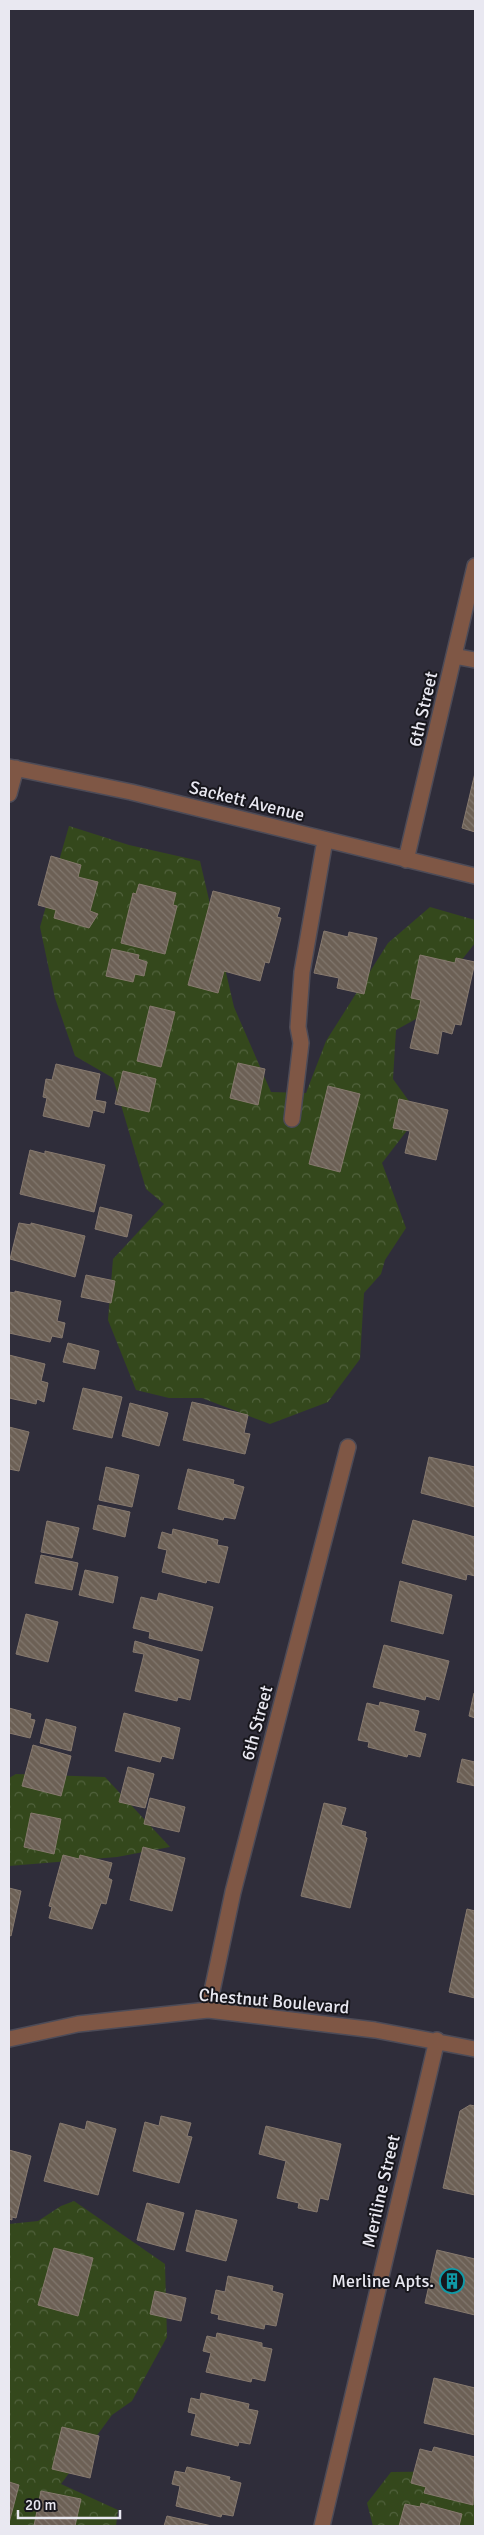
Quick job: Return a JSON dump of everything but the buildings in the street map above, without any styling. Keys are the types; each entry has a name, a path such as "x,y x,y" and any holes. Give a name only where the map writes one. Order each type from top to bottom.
{"street":[{"name":"6th Street","path":"406,860 475,566"},
{"path":"454,656 475,660"},
{"path":"9,794 12,768"},
{"name":"Sackett Avenue","path":"12,768 131,792 475,876"},
{"path":"292,1119 301,1043 298,1027 302,972 325,840"},
{"name":"6th Street","path":"208,2010 233,1892 348,1446"},
{"name":"Chestnut Boulevard","path":"9,2039 78,2024 208,2010 375,2030 437,2040 475,2049"},
{"name":"Meriline Street","path":"322,2526 437,2040"}],"green space":[{"path":"69,826 129,845 200,861 234,1007 271,1092 306,1093 326,1041 388,943 430,907 475,920 475,943 416,1019 396,1030 393,1079 419,1115 382,1163 406,1228 385,1260 381,1274 364,1293 360,1359 328,1402 270,1424 202,1398 169,1398 136,1390 108,1320 113,1259 164,1204 146,1189 113,1078 75,1056 55,998 40,927"},
{"path":"16,1774 105,1777 170,1847 117,1857 9,1866 9,1778"},
{"path":"74,2201 165,2264 167,2337 132,2401 112,2415 61,2484 118,2510 116,2526 9,2526 9,2224 38,2221 61,2206"},
{"path":"475,2471 475,2526 373,2526 367,2503 391,2472"}],"place":[{"name":"Merline Apts.","path":"452,2281"}]}
